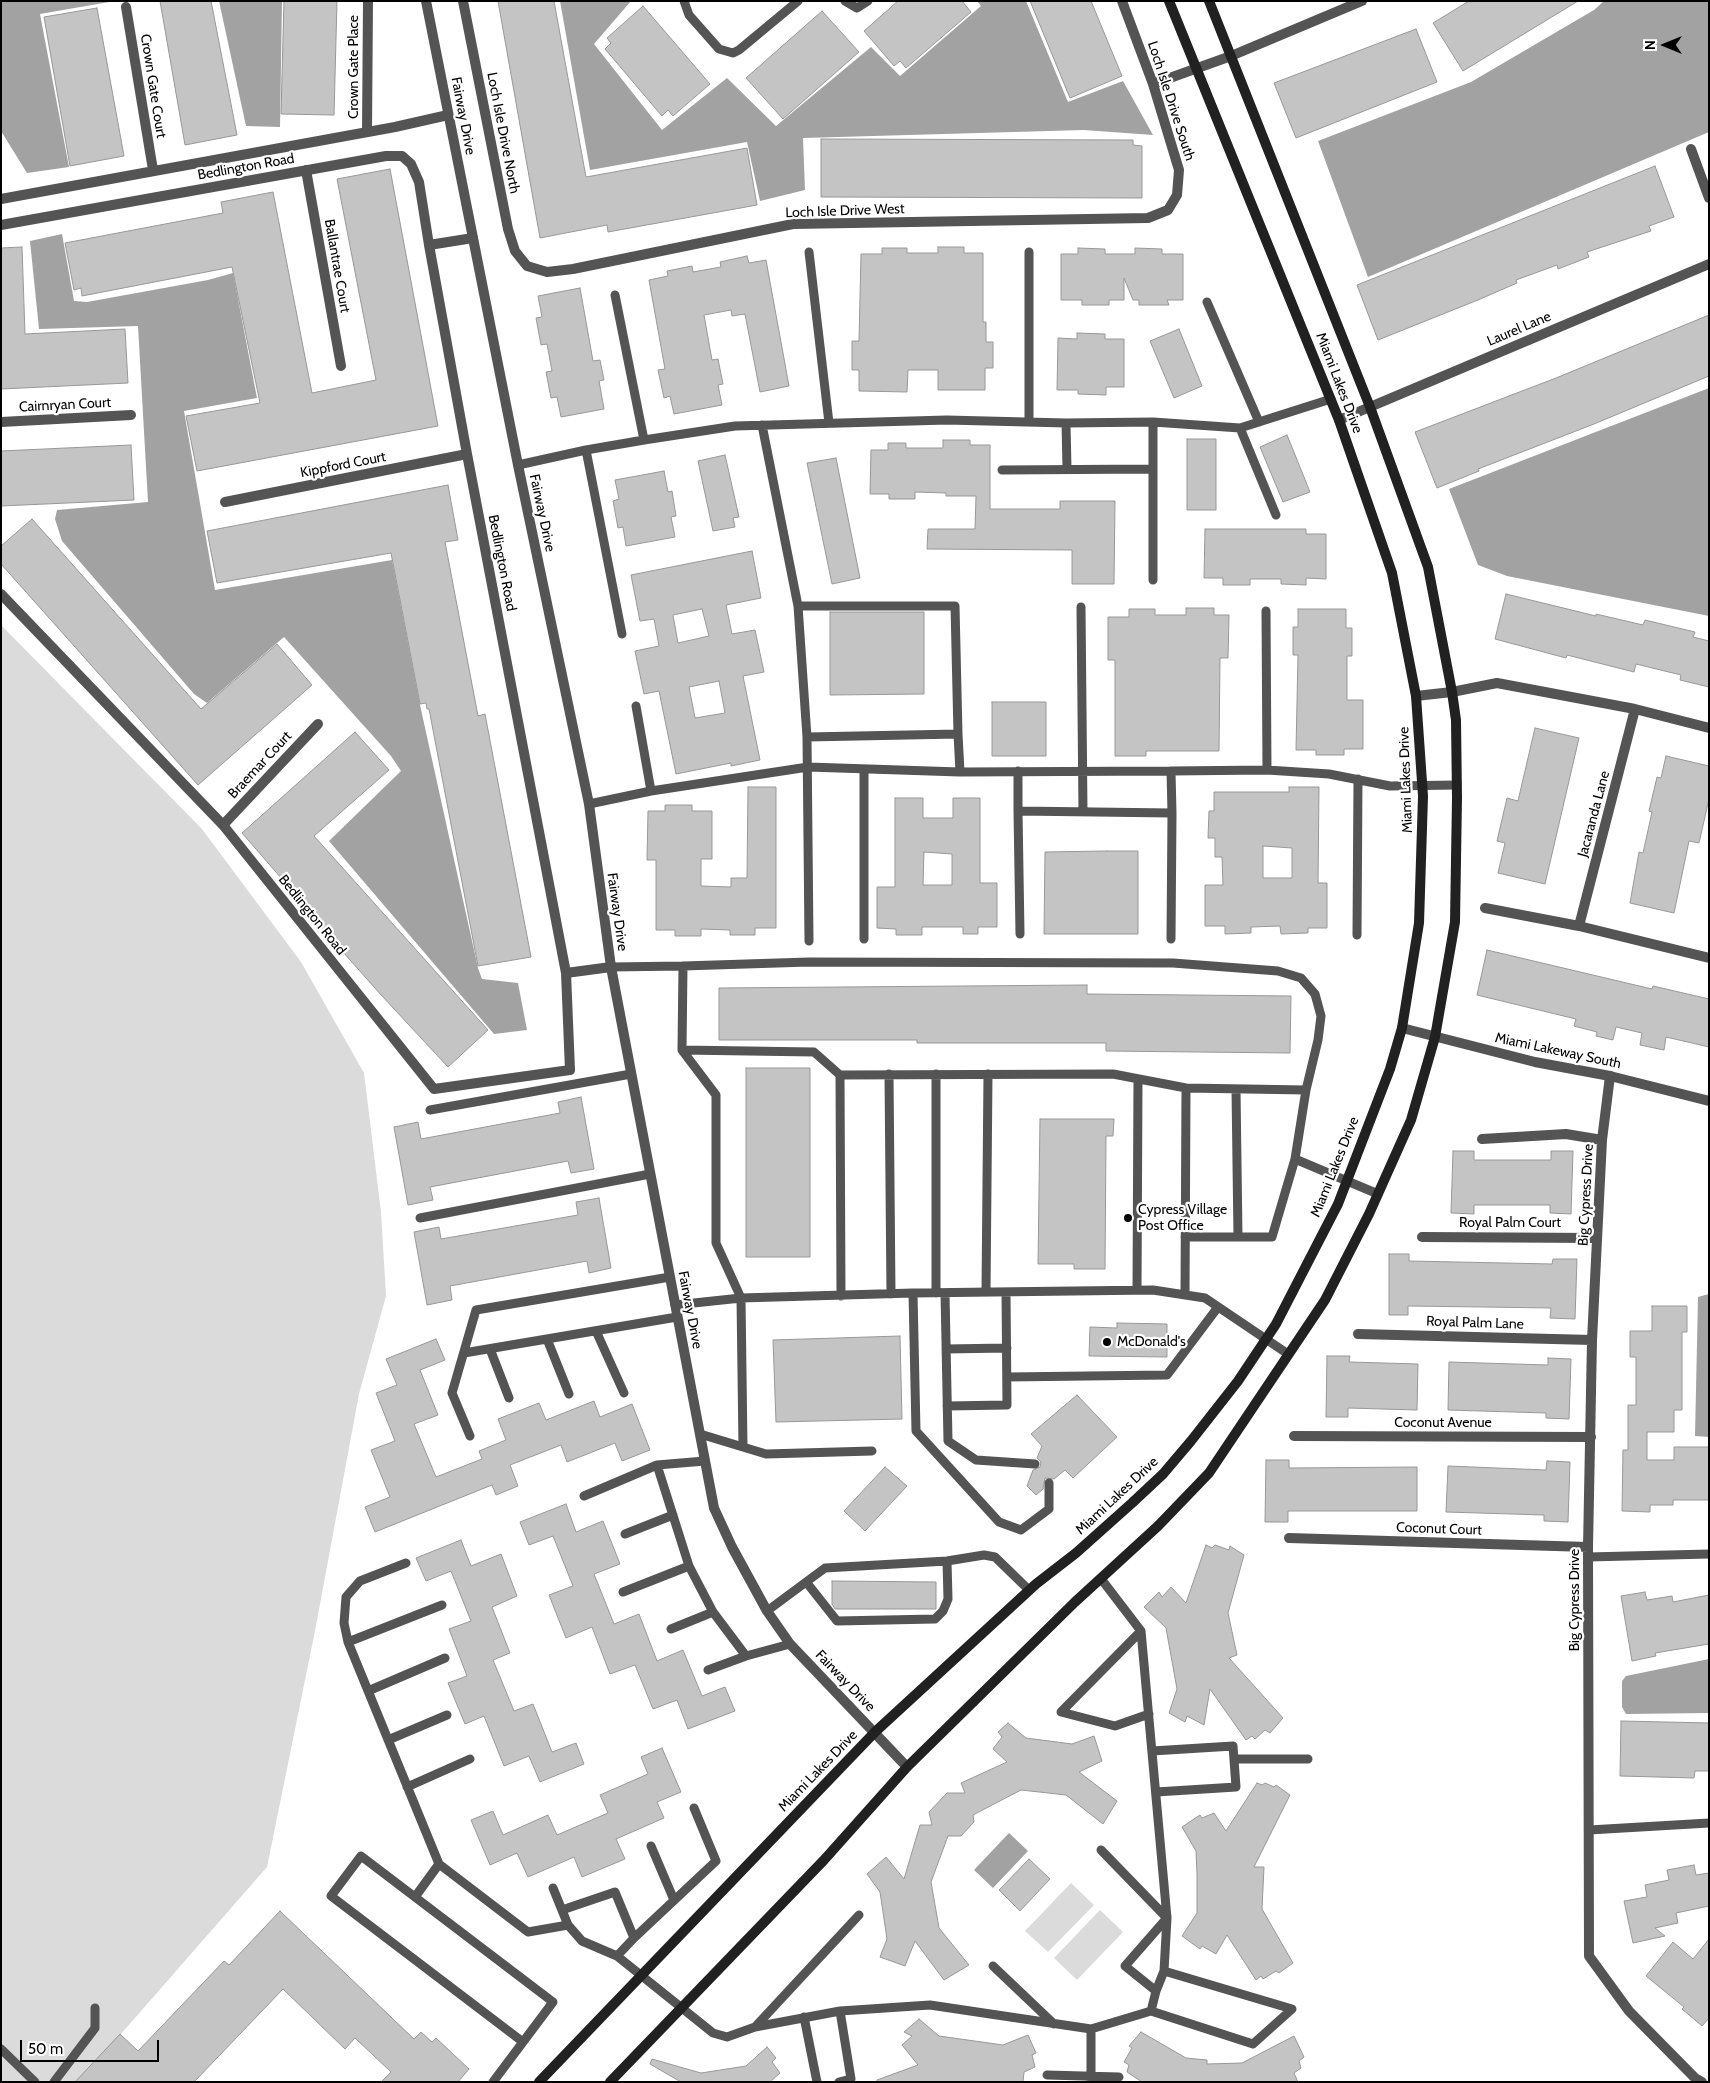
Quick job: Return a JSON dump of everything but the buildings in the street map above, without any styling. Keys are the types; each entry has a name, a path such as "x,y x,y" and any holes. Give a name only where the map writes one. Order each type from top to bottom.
{"main road":[{"name":"Miami Lakes Drive","path":"539,2082 875,1732 1029,1590 1076,1553 1162,1474 1238,1381 1266,1339 1338,1204 1390,1069 1402,1028 1419,923 1422,786 1416,696 1392,573 1340,420 1198,68 1169,1"},
{"name":"Miami Lakes Drive","path":"610,2082 824,1860 907,1767 1075,1602 1102,1580 1158,1526 1209,1473 1325,1300 1378,1194 1411,1120 1435,1036 1455,922 1457,785 1452,692 1428,567 1370,407 1209,1"}],"street":[{"name":"Crown Gate Place","path":"368,1 368,132"},
{"name":"Fairway Drive","path":"426,1 518,465 589,804 610,967 714,1508 732,1547 767,1610 790,1644 907,1767"},
{"name":"Loch Isle Drive North","path":"464,1 508,229 515,251 527,266"},
{"name":"Loch Isle Drive South","path":"1122,1 1153,84 1179,170 1177,195 1168,210"},
{"path":"1153,84 1231,56 1345,5 1362,1"},
{"name":"Crown Gate Court","path":"126,7 153,170"},
{"name":"Bedlington Road","path":"1,199 368,132 448,115"},
{"path":"1691,149 1709,198"},
{"name":"Bedlington Road","path":"1,225 386,156 402,156 411,164 419,182 467,454 566,973 570,1070 434,1089 223,825 1,594"},
{"name":"Ballantrae Court","path":"306,170 340,366"},
{"name":"Loch Isle Drive West","path":"527,266 547,272 573,269 793,224 1148,218 1168,210"},
{"path":"429,245 473,238"},
{"name":"Laurel Lane","path":"1340,420 1709,264"},
{"name":"Cairnryan Court","path":"1,422 130,415"},
{"name":"Kippford Court","path":"224,502 467,454"},
{"path":"1416,696 1452,692 1498,683 1635,709 1709,728"},
{"name":"Jacaranda Lane","path":"1579,926 1635,709"},
{"name":"Braemar Court","path":"223,825 318,724"},
{"path":"1485,908 1579,926 1709,958"},
{"path":"566,973 610,967"},
{"name":"Miami Lakeway South","path":"1402,1028 1535,1062 1610,1076 1709,1101"},
{"name":"Big Cypress Drive","path":"1610,1076 1602,1140 1592,1340 1588,1552 1589,1956 1629,2011 1695,2078 1702,2082"},
{"path":"1482,1139 1566,1134 1602,1140"},
{"name":"Royal Palm Court","path":"1422,1237 1597,1238"},
{"name":"Royal Palm Lane","path":"1358,1334 1592,1340"},
{"name":"Coconut Avenue","path":"1294,1436 1591,1438"},
{"name":"Coconut Court","path":"1289,1538 1588,1552"}],"lane":[{"path":"684,1 689,15 719,49 733,53 798,1"},
{"path":"845,1 857,8 868,1"},
{"path":"809,252 829,423"},
{"path":"1029,252 1029,422"},
{"path":"615,295 644,440"},
{"path":"1207,302 1259,422"},
{"path":"518,465 586,450 736,426 947,420 1066,423 1153,422 1240,428 1331,400"},
{"path":"1153,422 1153,580"},
{"path":"1066,423 1067,469"},
{"path":"762,425 798,606 807,737 809,941"},
{"path":"1240,428 1276,516"},
{"path":"586,450 622,634"},
{"path":"1002,470 1152,469"},
{"path":"798,606 955,606 960,772"},
{"path":"1081,607 1083,812"},
{"path":"1266,611 1267,770"},
{"path":"636,706 651,791"},
{"path":"807,737 958,734"},
{"path":"589,804 651,791 808,768 960,772 1267,770 1358,778 1390,786 1457,785"},
{"path":"864,769 864,939"},
{"path":"1018,771 1020,934"},
{"path":"1171,771 1171,938"},
{"path":"1357,935 1358,778"},
{"path":"1018,812 1172,813"},
{"path":"610,967 809,962 1163,963 1278,972 1301,978 1315,994 1320,1016 1318,1040 1306,1090 1295,1159 1272,1237 1185,1237"},
{"path":"682,966 682,1050 716,1095 716,1242 741,1298 743,1447"},
{"path":"682,1050 814,1052 840,1075 1113,1074 1186,1088 1306,1090"},
{"path":"430,1110 631,1074"},
{"path":"889,1074 891,1294"},
{"path":"936,1074 940,1293 946,1349 948,1441 976,1460 1035,1464"},
{"path":"986,1292 988,1074"},
{"path":"840,1075 841,1296"},
{"path":"1137,1290 1138,1079"},
{"path":"1185,1295 1186,1088"},
{"path":"1236,1089 1238,1237"},
{"path":"1295,1159 1378,1194"},
{"path":"420,1218 650,1174"},
{"path":"470,1436 452,1393 476,1310 670,1277"},
{"path":"675,1304 741,1298 913,1293 1153,1290 1205,1298 1288,1354"},
{"path":"947,1406 1007,1405 1006,1292"},
{"path":"913,1293 916,1431 999,1522 1021,1530 1049,1509 1049,1483"},
{"path":"1007,1377 1167,1376 1218,1307"},
{"path":"464,1353 677,1317"},
{"path":"596,1331 624,1393"},
{"path":"547,1339 569,1394"},
{"path":"946,1349 1007,1348"},
{"path":"490,1349 509,1398"},
{"path":"700,1434 766,1454 872,1451"},
{"path":"584,1496 657,1465 705,1461"},
{"path":"657,1465 689,1566 712,1612 746,1656"},
{"path":"625,1534 673,1515"},
{"path":"1588,1552 1709,1554"},
{"path":"767,1610 825,1568 947,1561 984,1555 995,1557 1029,1590"},
{"path":"807,1582 837,1621 935,1619 943,1611 948,1599 947,1561"},
{"path":"406,1563 360,1581 346,1597 344,1623 348,1642 438,1864 528,1932 568,1925"},
{"path":"623,1592 689,1566"},
{"path":"1102,1580 1141,1631 1167,1918 1164,1971 1151,2011"},
{"path":"348,1642 442,1605"},
{"path":"670,1629 712,1612"},
{"path":"1141,1631 1061,1712 1115,1726 1149,1714"},
{"path":"708,1670 746,1656 790,1644"},
{"path":"368,1691 445,1658"},
{"path":"388,1740 447,1715"},
{"path":"1152,1751 1233,1746 1236,1787 1156,1792"},
{"path":"1234,1760 1308,1759"},
{"path":"407,1787 470,1760"},
{"path":"617,1956 716,1861 694,1808"},
{"path":"1589,1830 1709,1823"},
{"path":"651,1846 674,1900"},
{"path":"1101,1850 1167,1918"},
{"path":"493,2082 523,2042 553,2002 361,1856 331,1896 523,2042"},
{"path":"415,1896 438,1864"},
{"path":"553,1888 568,1925 582,1941 617,1956 642,1974 681,2009 712,2033 727,2037 755,2027 840,2011 930,2005 1091,2029 1151,2011 1252,2044 1292,2009 1164,1971"},
{"path":"562,1910 615,1892 634,1938"},
{"path":"755,2027 860,1915"},
{"path":"1156,1991 1125,1966 1167,1918"},
{"path":"993,1966 1054,2024"},
{"path":"54,2082 95,2028 95,2008"},
{"path":"839,2082 852,2079 840,2011"},
{"path":"804,2018 817,2082"},
{"path":"1091,2029 1091,2079"},
{"path":"1,2049 35,2082"},
{"path":"1047,2075 1091,2079 1119,2077"}],"shaded area":[{"path":"1,1 115,1 40,14 69,167 27,173 1,131"},
{"path":"219,1 282,1 280,127 246,126"},
{"path":"560,1 631,1 594,44 662,130 727,78 776,126 871,47 900,76 981,6 977,1 1026,1 1068,102 1123,81 1153,135 1084,130 803,138 805,190 760,201 747,142 590,170"},
{"path":"1604,1 1709,1 1709,132 1368,277 1318,141 1471,82 1594,10"},
{"path":"62,234 74,301 87,302 208,280 233,273 257,398 184,411 215,590 392,560 420,705 478,968 482,979 518,983 527,1030 494,1034 329,841 401,771 391,756 284,637 207,703 194,694 62,541 55,519 57,510 148,502 138,326 39,329 30,241"},
{"path":"1709,388 1709,616 1507,576 1478,565 1449,489"},
{"path":"1,625 202,829 301,962 364,1073 381,1212 386,1296 359,1394 315,1631 267,1867 79,2082 1,2082"},
{"path":"1709,1294 1709,1437 1695,1436 1698,1297"},
{"path":"1709,1659 1709,1713 1626,1714 1622,1707 1622,1681 1626,1676"},
{"path":"1009,1833 1028,1851 993,1888 974,1870"},
{"path":"1071,1883 1094,1905 1048,1952 1025,1931"},
{"path":"1100,1910 1123,1932 1077,1980 1054,1958"}],"place":[{"name":"Cypress Village Post Office","path":"1128,1218"},
{"name":"McDonald's","path":"1107,1342"}]}
